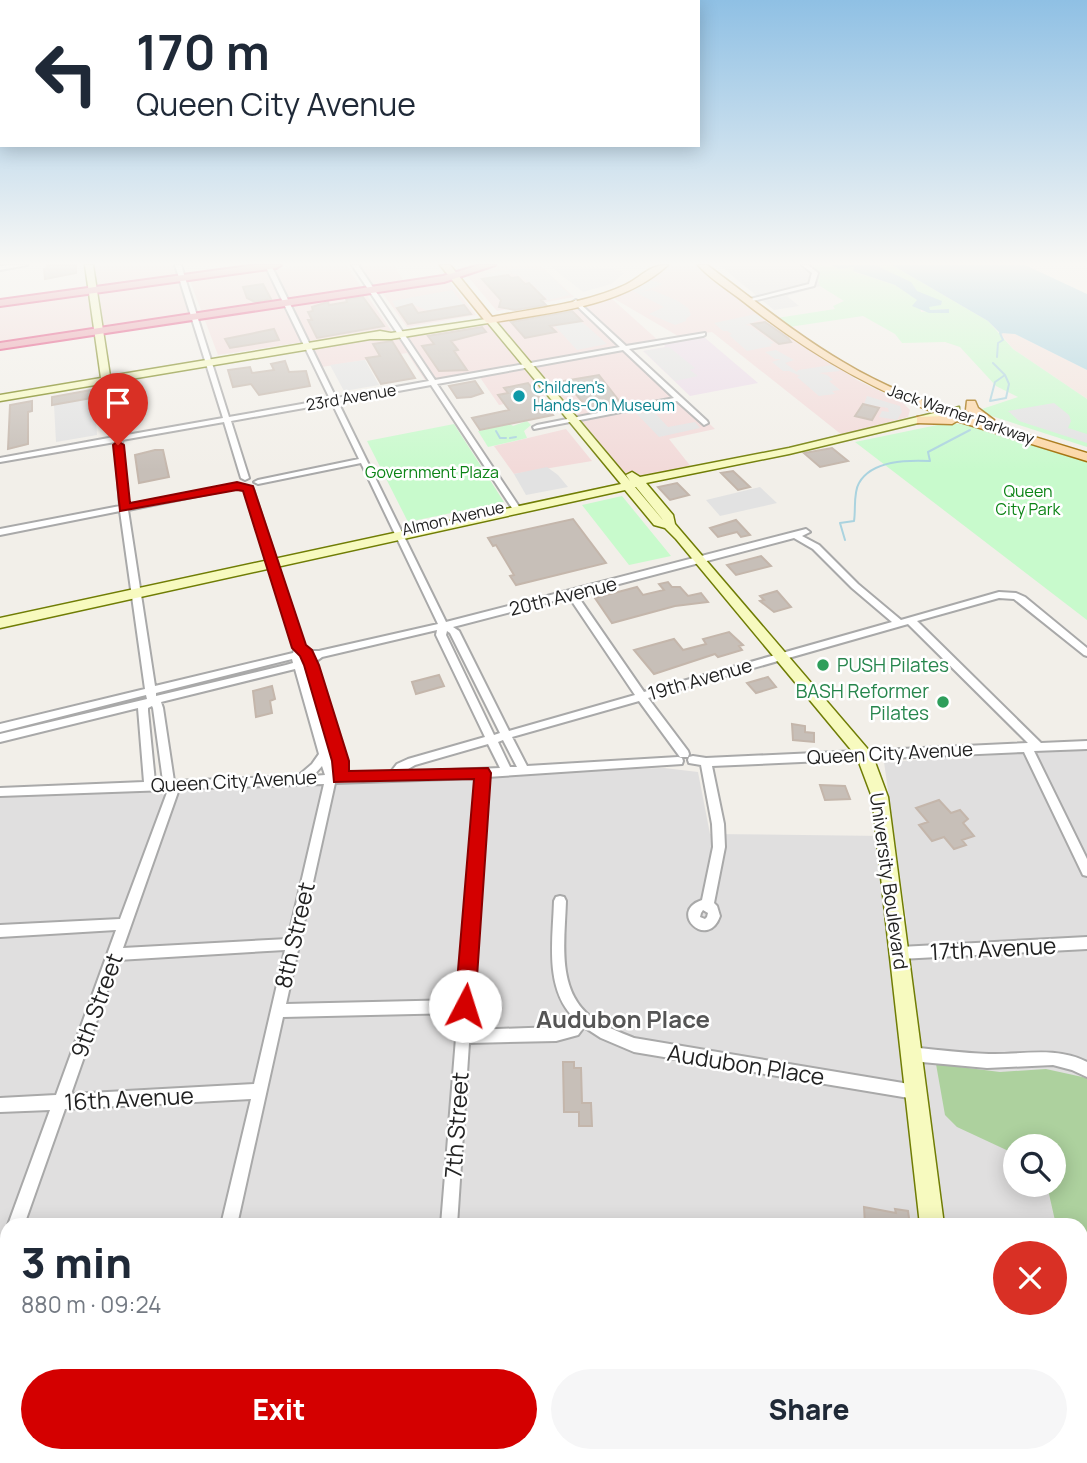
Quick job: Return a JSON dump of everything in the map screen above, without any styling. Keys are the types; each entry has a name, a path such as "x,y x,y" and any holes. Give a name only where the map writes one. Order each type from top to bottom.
{"highway":[{"path":"0,346 85,333"}],"main road":[{"path":"100,333 106,380"},
{"path":"0,398 390,333"},
{"name":"University Boulevard","path":"506,333 630,483 658,522 669,525 864,754 880,797 931,1218"},
{"name":"Jack Warner Parkway","path":"795,333 829,358 896,393 1087,457"},
{"name":"Jack Warner Parkway","path":"800,333 850,363 951,411"},
{"path":"896,393 914,410 915,421 987,423"},
{"path":"971,402 972,410 987,423"},
{"name":"Almon Avenue","path":"0,623 272,563 279,557 789,451 951,411"},
{"name":"Jack Warner Parkway","path":"987,423 1087,450"}],"street":[{"path":"200,333 246,478"},
{"path":"301,333 443,625 454,631 524,771"},
{"path":"400,333 516,508"},
{"path":"608,333 704,423"},
{"name":"23rd Avenue","path":"0,460 703,334"},
{"name":"9th Street","path":"19,1218 115,954 172,785 158,708 151,696 124,508 118,438 106,380"},
{"path":"537,427 679,399"},
{"path":"0,532 237,486 249,489 258,482 362,461"},
{"path":"237,486 238,481 246,478 258,482"},
{"name":"8th Street","path":"231,1218 292,944 340,761 249,489"},
{"name":"20th Avenue","path":"0,738 305,656 572,594 806,532"},
{"path":"795,535 816,547 855,586 905,622 1032,747 1087,871"},
{"path":"572,594 641,696 690,759 718,824 719,847 707,906"},
{"name":"19th Avenue","path":"394,776 401,767 412,762 999,595 1022,599 1087,653"},
{"path":"443,625 441,635 507,772"},
{"name":"8th Street","path":"305,656 325,753 336,777"},
{"name":"9th Street","path":"150,785 143,706 151,696"},
{"name":"20th Avenue","path":"0,728 151,696"},
{"name":"Queen City Avenue","path":"0,792 507,772 690,759 1087,745"},
{"path":"302,779 316,767 325,753"},
{"name":"7th Street","path":"450,1218 482,773"},
{"path":"463,1037 556,1034 573,1030 581,1020 566,999 562,984 559,901"},
{"path":"0,931 125,924"},
{"name":"17th Avenue","path":"900,953 1087,943"},
{"path":"115,954 292,944"},
{"path":"277,1012 465,1006"},
{"name":"Audubon Place","path":"581,1020 606,1035 634,1045 915,1092"},
{"path":"911,1054 1000,1061 1044,1056 1076,1063 1087,1070"},
{"name":"16th Avenue","path":"0,1104 258,1091"}],"shaded area":[{"path":"0,333 78,333 0,345"},
{"path":"210,333 650,333 660,342 631,349 715,429 669,439 696,473 620,486 557,394 499,405 479,376 428,385 407,353 322,367 310,341 218,355"},
{"path":"562,333 595,333 607,344 577,350"},
{"path":"673,333 701,333 678,336"},
{"path":"714,333 792,333 857,380 902,402 910,410 908,417 842,435"},
{"path":"761,333 774,343 770,344 772,346 747,351 729,335"},
{"path":"1000,333 1015,334 1087,370 1087,399 1013,349"},
{"path":"704,337 758,383 690,396 643,351 665,347 664,344"},
{"path":"669,347 695,368 690,370 698,376 675,381 644,351"},
{"path":"776,350 794,360 785,363 797,372 832,365 840,371 819,373 827,375 833,380 829,381 840,390 832,391 835,394 819,396 797,377 800,376 783,371 772,362 781,359 775,359 765,352"},
{"path":"365,360 379,385 344,391 330,365"},
{"path":"867,396 900,406 902,412 897,420 879,417 882,411 889,412 888,408 864,404"},
{"path":"94,398 97,435 56,442 54,405"},
{"path":"1054,403 1069,415 1071,421 1068,428 1087,434 1087,443 1019,421 1008,411"},
{"path":"653,411 668,427 695,422 700,428 659,437 637,414"},
{"path":"566,429 592,461 514,474 494,446"},
{"path":"547,467 568,487 526,495 514,474"},
{"path":"760,487 777,503 720,516 706,500"},
{"path":"1087,749 1087,1218 0,1218 0,796 507,772 664,768 698,772 710,834 885,836 907,926 884,762"}],"green space":[{"path":"999,333 1013,349 1087,399 1087,447 976,411 1018,397 996,386 960,347 945,342 902,343 895,334"},
{"path":"527,421 531,425 524,431 527,438 488,447 478,431 510,424 513,426"},
{"name":"Queen City Park","path":"947,423 986,426 1087,457 1087,620 855,442"},
{"name":"Government Plaza","path":"454,424 504,502 408,522 367,441"},
{"path":"622,496 671,556 629,565 582,505"},
{"path":"936,1064 1000,1072 1046,1069 1087,1078 1087,1218 1054,1218 1050,1197 1066,1197 1066,1134 1003,1134 1003,1148 957,1127 945,1115"}],"water":[{"path":"1004,333 1087,333 1087,370 1015,334"}],"building":[{"path":"253,333 276,333 279,340 230,348 225,339"},
{"path":"315,333 343,333 317,338"},
{"path":"481,333 451,341 458,350 454,351 467,370 439,371 422,346 434,344 428,336"},
{"path":"521,333 549,333 525,338"},
{"path":"765,333 781,333 791,342 779,344"},
{"path":"392,341 415,378 381,384 366,358 380,356 373,344"},
{"path":"285,361 289,372 306,371 310,386 259,395 251,384 233,387 228,370 250,367 252,373 274,370 271,364"},
{"path":"599,375 620,402 588,408 564,381"},
{"path":"475,381 483,393 471,397 457,398 449,386"},
{"path":"528,383 553,415 480,430 472,418 509,410 498,395 508,393 504,388"},
{"path":"91,390 92,398 52,405 52,397"},
{"path":"32,401 32,411 28,412 28,444 8,449 10,405"},
{"path":"863,404 879,408 872,420 855,416"},
{"path":"832,448 848,461 820,467 804,453"},
{"path":"163,450 169,477 139,483 135,455"},
{"path":"733,471 750,487 738,490 721,473"},
{"path":"677,483 689,495 670,500 658,487"},
{"path":"573,519 606,563 516,585 510,576 514,575 496,545 493,546 488,538"},
{"path":"736,520 750,535 741,537 737,532 718,537 710,528"},
{"path":"761,556 771,566 736,575 727,565"},
{"path":"668,582 672,587 680,587 688,596 701,593 708,602 675,606 612,623 595,598 637,587 643,595 664,590 659,584"},
{"path":"777,591 791,607 774,612 760,601 764,600 760,596"},
{"path":"729,632 743,645 739,646 742,650 718,657 715,654 654,674 634,650 674,639 683,650 706,644 703,639"},
{"path":"439,675 444,686 416,694 412,682"},
{"path":"768,677 776,687 756,693 747,683"},
{"path":"272,686 275,699 270,701 272,713 256,717 253,691"},
{"path":"792,724 805,726 805,732 814,733 814,742 793,740"},
{"path":"820,785 845,786 850,799 825,800"},
{"path":"939,800 951,813 960,810 968,819 963,823 974,836 962,840 966,845 954,849 944,837 932,841 919,825 928,822 916,808"},
{"path":"563,1062 574,1062 574,1068 581,1068 582,1103 591,1103 592,1126 579,1126 579,1112 564,1112"},
{"path":"864,1207 896,1213 895,1209 908,1211 909,1218 865,1218"}],"waterway":[{"path":"997,357 998,343 1003,340 1000,333"},
{"path":"993,363 1005,375"},
{"path":"1005,375 1009,384 1006,398 990,401 995,382 1005,375"},
{"path":"845,540 840,523 854,521 856,491 865,475 891,463 930,461 928,452 970,430"},
{"path":"496,431 500,438 506,438"},
{"path":"510,438 516,437"}],"place":[{"name":"Children's Hands-On Museum","path":"519,396"},
{"name":"PUSH Pilates","path":"823,665"},
{"name":"BASH Reformer Pilates","path":"943,702"}],"district":[{"name":"Audubon Place","path":"623,1018"}],"route":[{"path":"118,445 124,508 237,486 249,489 299,648 307,653 311,665 340,761 340,777 482,773 465,1006"}]}
